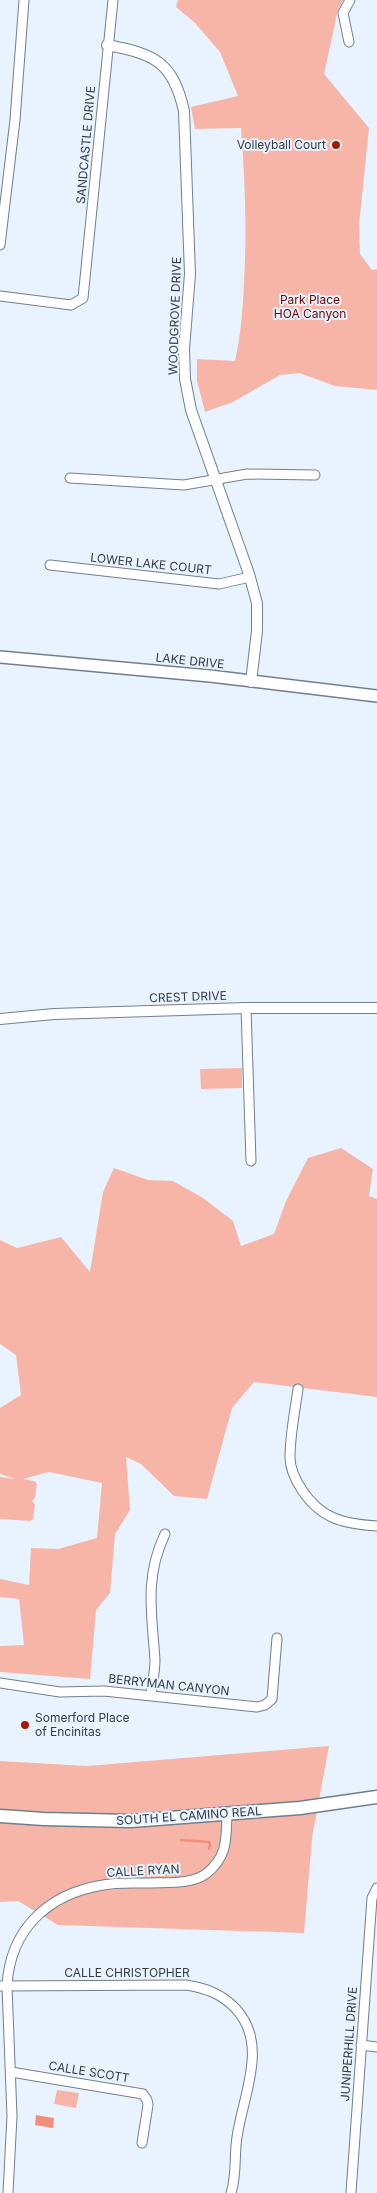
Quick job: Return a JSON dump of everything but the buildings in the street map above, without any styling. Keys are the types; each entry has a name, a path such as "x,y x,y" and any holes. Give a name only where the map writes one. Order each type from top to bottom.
{"main road":[{"name":"LAKE DRIVE","path":"0,658 210,676 377,696"},
{"name":"SOUTH EL CAMINO REAL","path":"0,1816 131,1821 300,1808 377,1797"}],"street":[{"path":"0,245 2,209 14,120 24,0"},
{"name":"SANDCASTLE DRIVE","path":"0,296 71,305 83,298 85,293 107,45 113,0"},
{"path":"349,42 344,13 350,0"},
{"name":"WOODGROVE DRIVE","path":"107,45 136,50 157,61 173,77 179,89 184,111 190,274 184,349 185,379 191,410 217,479 257,603 257,631 251,682"},
{"path":"70,478 184,485 247,474 315,475"},
{"name":"LOWER LAKE COURT","path":"50,565 219,584 250,577"},
{"path":"246,1008 251,1161"},
{"name":"CREST DRIVE","path":"0,1019 54,1014 246,1008 377,1008"},
{"path":"298,1389 290,1459 296,1481 316,1508 334,1519 354,1525 377,1526"},
{"path":"151,1695 155,1662 149,1603 158,1548 165,1534"},
{"name":"BERRYMAN CANYON","path":"0,1683 60,1692 104,1691 257,1707 265,1705 272,1699 277,1638"},
{"name":"CALLE RYAN","path":"8,2193 12,2116 11,2072 4,1986 15,1946 30,1922 50,1905 77,1891 105,1884 180,1882 200,1877 214,1866 226,1846 227,1814"},
{"name":"JUNIPERHILL DRIVE","path":"351,2193 372,1898 377,1888"},
{"name":"CALLE CHRISTOPHER","path":"4,1986 186,1985 213,1991 228,2000 246,2022 253,2046 252,2066 237,2136 235,2177 231,2193"},
{"path":"361,2045 377,2047"},
{"name":"CALLE SCOTT","path":"11,2072 143,2094 148,2100 148,2105 142,2142"}],"green space":[{"name":"Park Place HOA Canyon","path":"178,0 343,0 338,10 324,74 369,128 359,225 360,254 372,270 377,269 377,390 335,386 299,373 280,375 233,402 205,412 197,381 197,359 235,361 240,331 245,243 241,128 195,129 191,107 238,96 220,52 195,23 176,7"},
{"path":"242,1068 242,1088 201,1089 200,1069"},
{"path":"341,1148 373,1169 369,1196 377,1199 377,1397 254,1382 232,1408 207,1499 174,1496 141,1464 126,1457 130,1510 115,1534 110,1593 96,1610 90,1679 0,1672 0,1646 24,1645 19,1599 0,1597 0,1579 29,1585 31,1548 58,1549 97,1538 102,1483 49,1472 23,1479 34,1481 37,1484 35,1498 32,1501 35,1505 33,1519 30,1521 0,1519 0,1477 16,1479 0,1474 0,1408 21,1395 16,1355 0,1344 0,1240 17,1248 61,1237 90,1272 103,1192 114,1168 148,1180 173,1181 203,1198 233,1221 241,1246 274,1234 286,1201 308,1158"},
{"path":"329,1746 312,1838 304,1933 58,1925 18,1901 0,1902 0,1761 87,1766"},
{"path":"57,2090 79,2093 76,2108 54,2104"}],"shaded area":[{"path":"36,2115 54,2118 53,2128 35,2125"}],"waterway":[{"path":"181,1840 209,1842 209,1849"}],"place":[{"name":"Volleyball Court","path":"336,145"},
{"name":"Somerford Place of Encinitas","path":"25,1725"}]}
